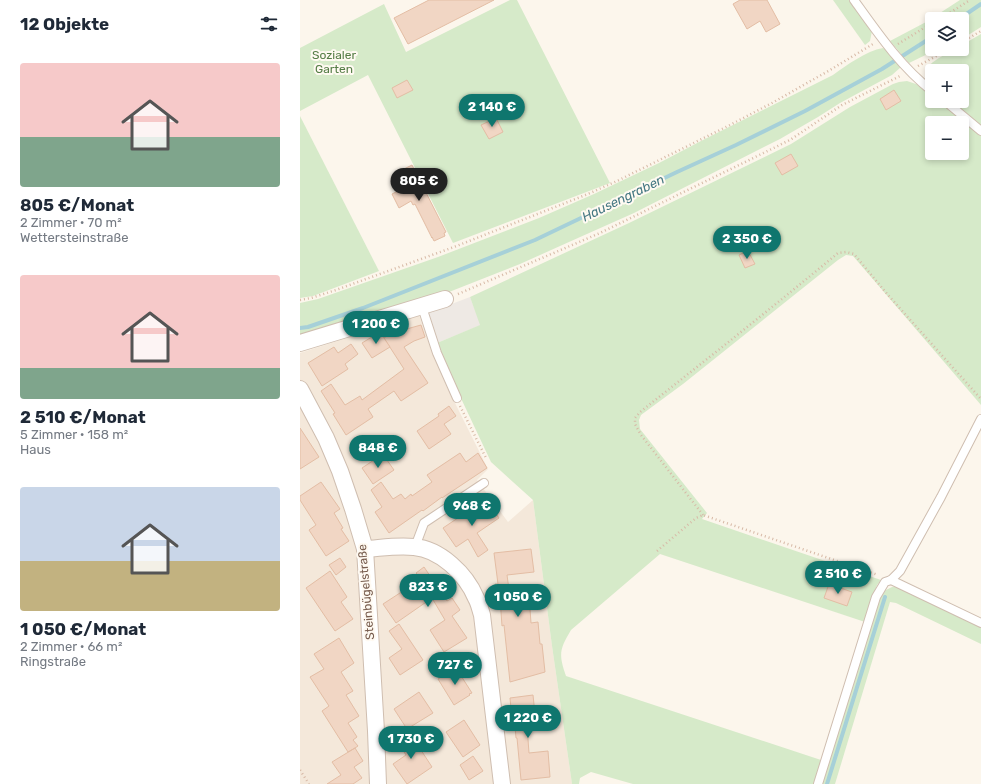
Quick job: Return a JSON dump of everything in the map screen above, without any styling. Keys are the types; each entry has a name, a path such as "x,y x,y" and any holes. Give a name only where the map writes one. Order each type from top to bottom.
{"street":[{"path":"300,343 445,299"},
{"name":"Steinbügelstraße","path":"300,389 326,438 340,471 365,549 378,784"},
{"path":"365,549 415,547 436,553 453,566 469,584 482,615 502,784"}],"lane":[{"path":"854,0 909,71 925,85"},
{"path":"953,108 981,131"},
{"path":"422,307 437,353 457,398"},
{"path":"818,784 876,596 885,582 891,580 900,571 938,504 981,419"},
{"path":"415,547 424,523 484,483"},
{"path":"891,580 981,623"}],"path":[{"path":"951,12 970,0"},
{"path":"893,51 925,29"},
{"path":"969,38 981,31"},
{"path":"300,300 336,290 454,247 588,194 617,181 772,103 883,39"},
{"path":"445,299 564,249 642,213 790,140 842,105 936,56"},
{"path":"891,580 703,515 641,435 635,424 635,418 640,412 838,253 846,252 854,254 888,295 981,399"},
{"path":"457,398 486,458"},
{"path":"657,551 696,518 703,515"},
{"path":"300,770 309,784"}],"shaded area":[{"path":"470,297 481,325 437,343 428,313"},
{"path":"419,315 447,387 488,469 477,480 508,522 533,500 572,784 300,784 300,353"}],"green space":[{"name":"Sozialer Garten","path":"510,0 517,0 610,183 453,243 368,75 300,111 300,48 384,4 406,52"},
{"path":"833,0 850,0 872,31 870,41 865,45"},
{"path":"960,0 981,0 981,27 969,35 969,12 941,12"},
{"path":"925,23 925,55 909,63 890,41"},
{"path":"981,34 981,127 958,108 969,108 969,64 932,64 942,56 969,56 969,41"},
{"path":"883,48 888,51 901,67 892,75 840,103 780,139 634,213 520,264 416,305 300,338 300,303 318,299 438,257 539,218 594,194 659,163 833,75 863,55"},
{"path":"907,81 922,86 925,89 925,108 948,108 958,116 925,116 925,160 969,160 969,125 981,135 981,405 853,256 846,255 683,384 641,415 639,420 640,429 707,513 702,519 881,580 877,585 865,622 660,554 571,630 564,642 561,652 566,676 821,760 814,784 633,784 591,772 580,778 579,784 572,784 533,500 491,462 437,343 480,325 470,297 629,223 791,144 850,107 893,84"},
{"path":"300,116 379,271 313,296 300,298"},
{"path":"892,587 900,588 981,627 981,644 896,603 890,602 835,784 822,784 880,599 884,591"}],"building":[{"path":"429,0 494,0 408,44 394,18"},
{"path":"740,0 767,0 780,24 766,32 760,21 747,29 733,4"},
{"path":"407,80 413,90 397,98 392,88"},
{"path":"894,90 901,101 886,110 880,99"},
{"path":"496,118 503,132 489,139 481,125"},
{"path":"791,154 798,166 782,175 775,163"},
{"path":"412,165 446,232 444,233 445,236 434,241 415,204 413,205 411,201 399,208 392,194 402,189 401,187 405,186 398,172"},
{"path":"748,251 755,264 745,268 739,255"},
{"path":"421,325 425,337 404,347 428,383 401,401 394,391 368,409 373,417 346,435 333,414 335,413 321,391 331,384 345,405 360,396 362,400 404,369 384,338 401,327 403,330"},
{"path":"380,332 390,347 372,358 362,343"},
{"path":"351,344 358,354 345,364 348,369 322,386 308,363 334,347 338,353"},
{"path":"449,406 456,416 444,424 451,434 429,449 417,431 439,416 438,414"},
{"path":"300,428 319,457 300,469"},
{"path":"382,453 394,470 373,484 362,468"},
{"path":"460,453 466,462 478,453 487,468 389,533 375,512 382,507 371,490 381,482 393,499 401,494 405,499 432,482 427,475"},
{"path":"321,482 340,509 334,513 343,528 341,529 349,541 326,556 309,530 316,525 300,500 300,496"},
{"path":"486,499 499,518 477,533 488,550 478,557 468,539 456,547 443,528"},
{"path":"531,549 534,572 507,575 510,597 529,595 531,623 538,622 545,672 510,682 504,625 502,626 500,598 496,598 495,584 498,584 494,553"},
{"path":"340,558 346,567 336,575 329,565"},
{"path":"424,567 447,601 452,598 460,610 452,616 467,638 444,652 430,630 445,620 432,598 396,623 383,604 403,591 400,586"},
{"path":"330,571 347,597 341,602 353,619 335,631 306,588"},
{"path":"829,584 852,592 847,606 824,598"},
{"path":"399,624 423,660 400,675 389,658 402,649 389,631"},
{"path":"339,638 354,663 341,672 353,691 346,695 359,716 348,723 357,737 353,740 358,746 348,752 322,711 329,706 310,677 324,669 314,654"},
{"path":"456,668 472,693 454,705 438,679"},
{"path":"419,692 433,713 407,729 394,709"},
{"path":"533,695 535,714 538,714 539,725 527,726 529,753 548,751 550,777 521,780 517,738 515,727 513,728 510,698"},
{"path":"464,720 480,745 463,757 446,732"},
{"path":"404,731 416,749 419,747 432,767 407,784 393,764 406,755 395,738"},
{"path":"355,748 363,761 354,767 362,778 353,784 327,784 341,775 332,762"},
{"path":"473,756 483,771 469,780 460,765"}],"waterway":[{"name":"Hausengraben","path":"969,12 981,4"},
{"name":"Hausengraben","path":"300,328 308,327 363,308 535,240 805,111 882,69 925,41"},
{"path":"827,784 885,597"}]}
